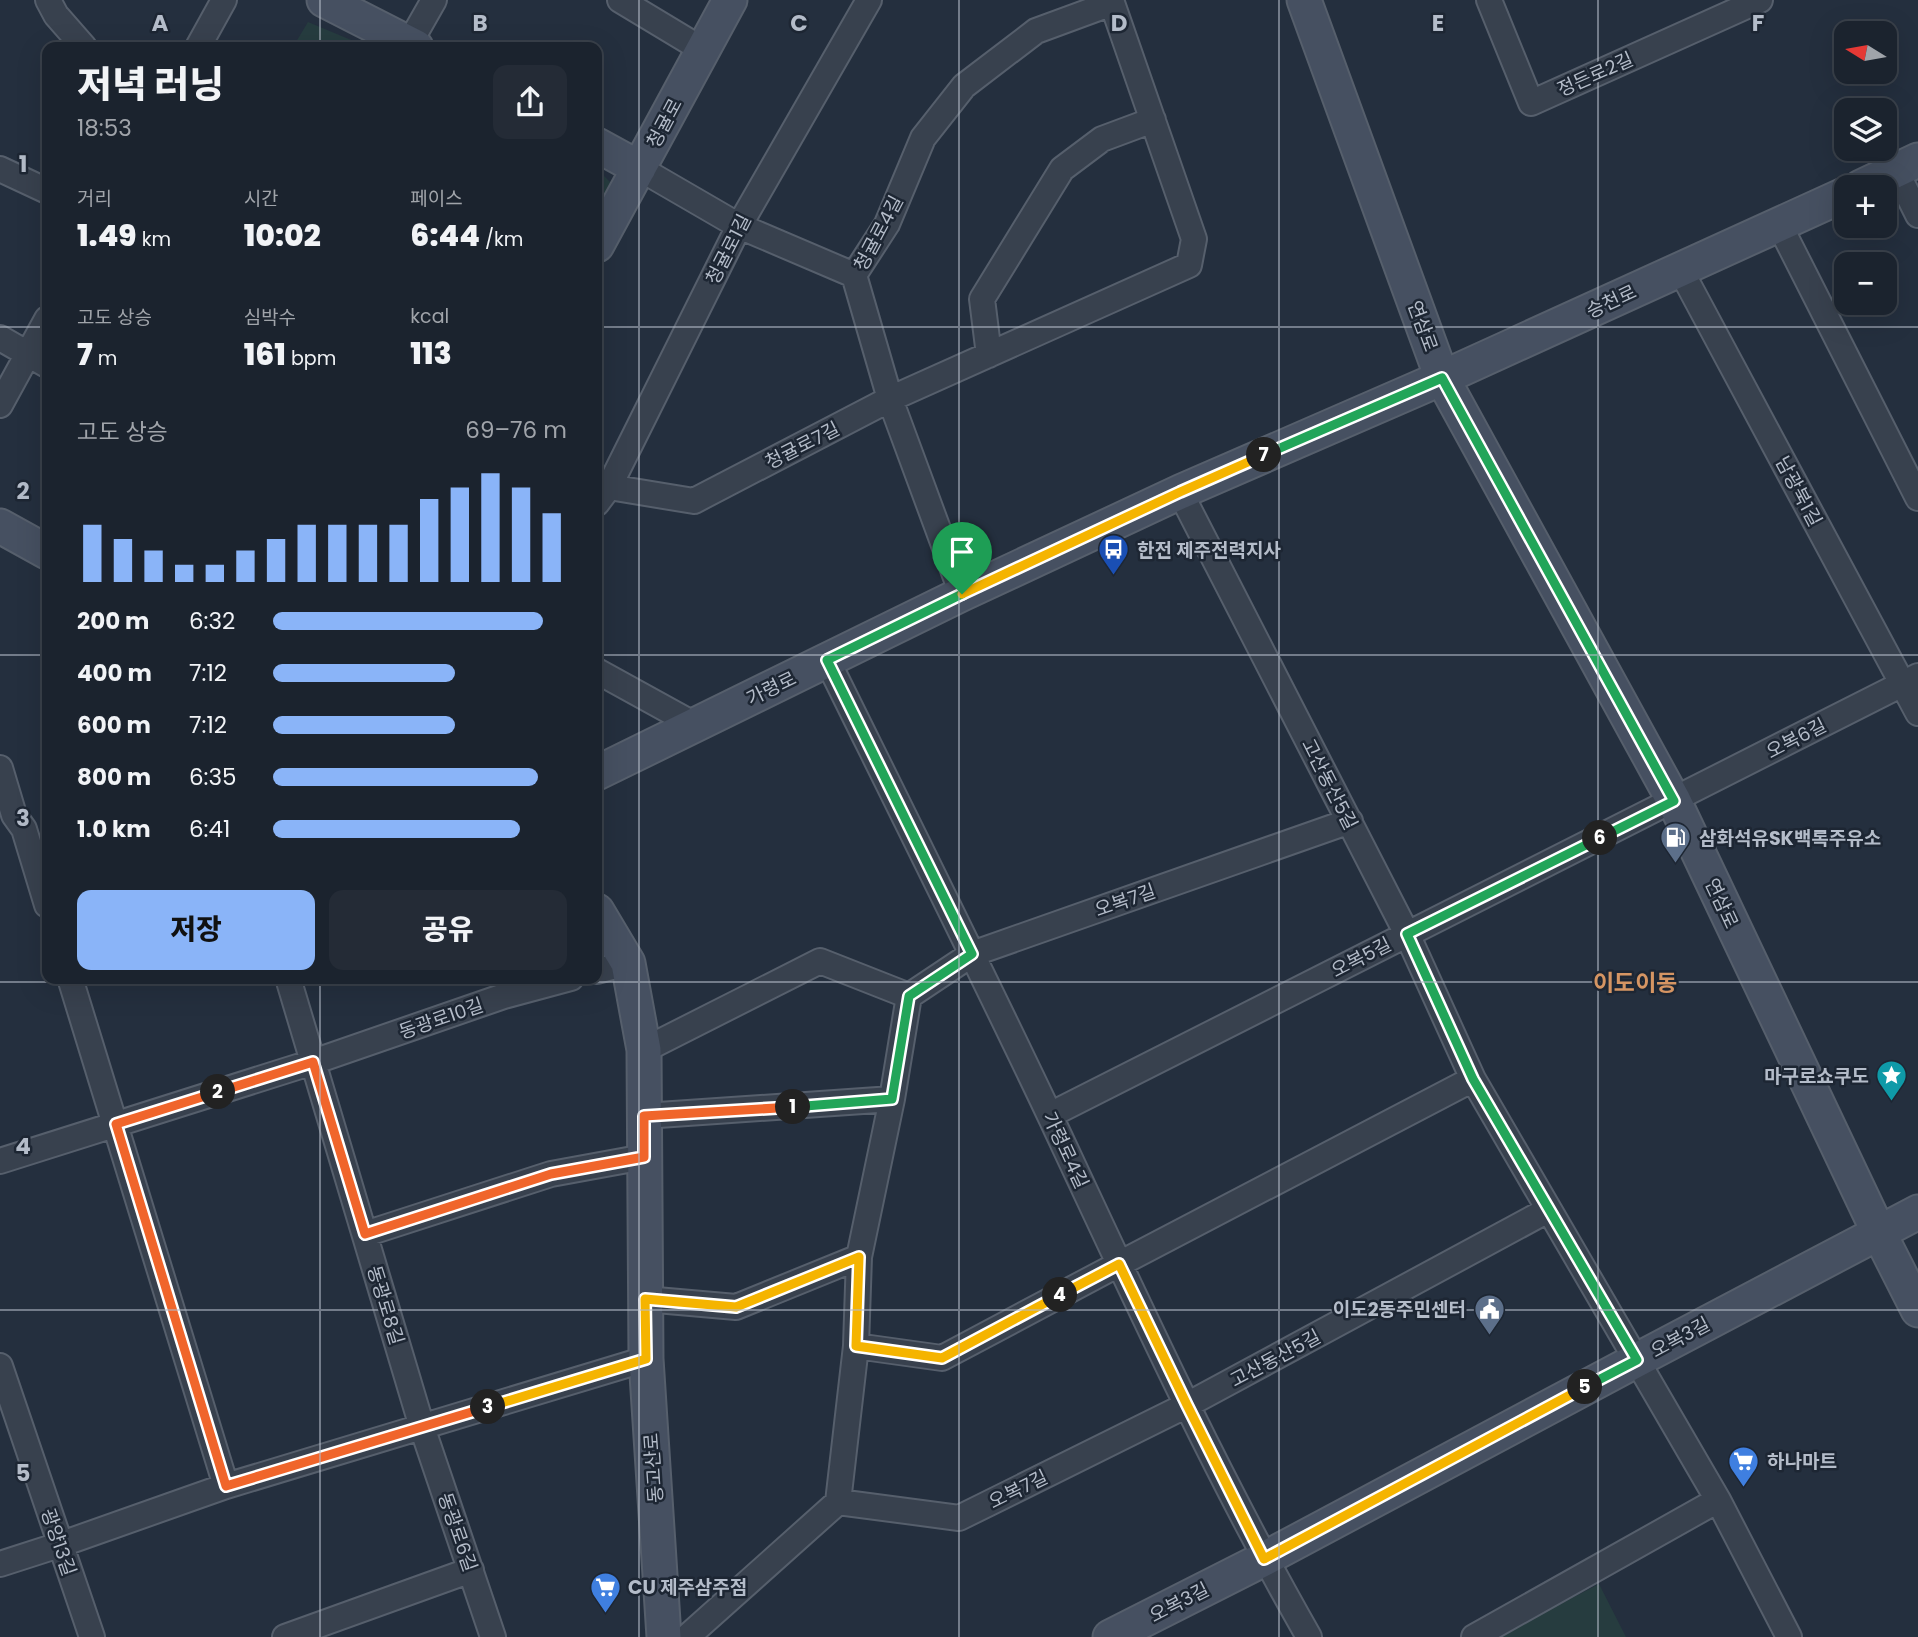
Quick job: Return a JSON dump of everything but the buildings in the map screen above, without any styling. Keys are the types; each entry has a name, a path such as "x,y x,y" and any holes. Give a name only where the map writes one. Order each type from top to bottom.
{"main road":[{"path":"324,0 406,42"},
{"name":"청귤로","path":"602,236 730,0"},
{"name":"연삼로","path":"1304,0 1442,378 1674,801 1918,1310"},
{"path":"602,148 639,169"},
{"path":"1886,175 1907,165"},
{"name":"승천로","path":"1442,378 1834,200"},
{"name":"가령로","path":"602,771 962,594 1180,492 1442,378"},
{"path":"0,526 42,549"},
{"name":"동고산로","path":"602,930 612,967 644,1050 646,1359 664,1637"},
{"name":"오복3길","path":"1110,1637 1264,1559 1918,1212"}],"street":[{"path":"48,0 56,15 80,42"},
{"path":"201,42 224,0"},
{"path":"413,42 434,0"},
{"path":"620,0 704,50"},
{"name":"청귤로1길","path":"603,495 739,226 869,0"},
{"name":"정든로2길","path":"1489,0 1531,103 1760,0"},
{"name":"청귤로7길","path":"603,495 694,501 890,399 1189,265 1194,239 1111,1"},
{"name":"청귤로4길","path":"962,594 890,399 854,275 887,224 923,138 964,86 1036,32 1111,1"},
{"path":"989,355 982,299 1062,169 1102,139 1153,120"},
{"path":"1907,165 1918,215"},
{"path":"0,169 42,189"},
{"path":"639,169 739,226 854,275"},
{"path":"1780,226 1918,498"},
{"name":"남광북1길","path":"1680,269 1910,680 1918,713"},
{"path":"0,338 38,359"},
{"path":"0,405 38,359 42,341"},
{"name":"고산동산5길","path":"1180,492 1407,934 1473,1079 1718,1500 1789,1637"},
{"name":"가령로4길","path":"827,660 1050,1115 1187,1405 1264,1559 1309,1637"},
{"path":"602,674 695,725"},
{"name":"오복6길","path":"1674,801 1910,680"},
{"path":"0,768 42,889"},
{"name":"오복5길","path":"1050,1115 1674,801"},
{"name":"오복7길","path":"909,996 972,954 1350,821"},
{"path":"644,1050 820,961 909,996 892,1099 859,1257 856,1346 838,1502 687,1637"},
{"path":"73,984 226,1486"},
{"path":"290,984 313,1062"},
{"name":"동광로10길","path":"0,1161 313,1062 504,996 549,984"},
{"name":"동광로8길","path":"313,1062 422,1427"},
{"path":"856,1346 942,1358 1473,1079"},
{"path":"644,1116 892,1099"},
{"path":"365,1234 551,1174 644,1157"},
{"name":"고산동산5길","path":"1187,1405 1548,1210"},
{"path":"645,1299 736,1307 859,1257"},
{"path":"0,1564 226,1486 646,1359"},
{"name":"광양13길","path":"0,1366 92,1637"},
{"name":"오복7길","path":"838,1502 959,1518 1187,1405"},
{"name":"동광로6길","path":"422,1427 493,1637"},
{"path":"1474,1637 1718,1500"},
{"path":"285,1637 471,1570"}],"green space":[{"path":"308,22 356,42 296,42"},
{"path":"602,174 615,187 602,210"},
{"path":"1599,1584 1626,1637 1497,1637"}],"place":[{"name":"한전 제주전력지사","path":"1114,577"},
{"name":"삼화석유SK백록주유소","path":"1676,865"},
{"name":"마구로쇼쿠도","path":"1892,1103"},
{"name":"이도2동주민센터","path":"1489,1336"},
{"name":"하나마트","path":"1744,1488"},
{"name":"CU 제주삼주점","path":"605,1614"}],"district":[{"name":"이도이동","path":"1635,983"}],"route":[{"path":"1442,378 1674,801 1407,934 1473,1079 1637,1360 1264,1559 1119,1264 942,1358 856,1346 859,1257 736,1307 645,1299 646,1359 226,1486 116,1124 313,1062 365,1234 551,1174 644,1157 644,1116 892,1099 909,996 972,954 827,660 962,594 1180,492 1442,378"}]}
